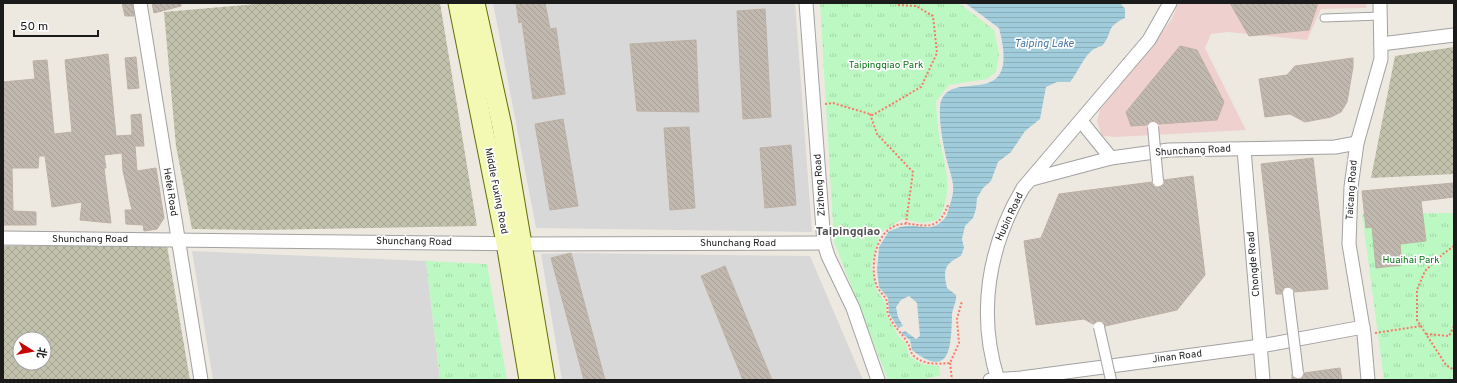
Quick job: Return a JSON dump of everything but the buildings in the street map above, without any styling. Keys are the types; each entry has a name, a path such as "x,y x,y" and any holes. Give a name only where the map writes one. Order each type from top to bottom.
{"main road":[{"name":"Middle Fuxing Road","path":"458,3 546,380"},
{"name":"Middle Fuxing Road","path":"475,3 502,126 529,380"}],"street":[{"name":"Hefei Road","path":"140,3 201,380"},
{"name":"Zizhong Road","path":"806,3 824,242 828,256 853,308 878,380"},
{"name":"Hubin Road","path":"995,380 986,306 989,276 998,240 1014,203 1023,188 1081,122 1149,40 1170,3"},
{"name":"Taicang Road","path":"1368,380 1363,331 1349,244 1352,171 1357,143 1381,59 1380,9"},
{"path":"1381,44 1454,34"},
{"path":"1081,122 1111,158"},
{"path":"1153,127 1158,181"},
{"name":"Shunchang Road","path":"1032,179 1111,158 1169,150 1335,147 1357,143"},
{"name":"Chongde Road","path":"1244,149 1263,380"},
{"name":"Shunchang Road","path":"3,238 515,243 824,242"},
{"path":"1288,293 1298,373"},
{"path":"1099,327 1111,380"},
{"name":"Jinan Road","path":"995,380 1261,346 1363,331"}],"lane":[{"path":"1324,18 1380,9"}],"path":[{"path":"814,104 834,103 873,116 921,86 937,53 933,16 916,6 897,5 896,3"},
{"path":"870,114 877,134 913,172 906,223"},
{"path":"948,205 943,217 935,224 924,226 906,223 889,230 879,242 874,268 876,284 887,300 888,313 894,324 908,342 910,351 916,358 931,364 950,363"},
{"path":"1454,246 1443,254 1426,271 1417,290 1417,320 1446,365 1454,370"},
{"path":"952,380 950,363 959,343 957,319 962,301"},
{"path":"1363,331 1421,326"},
{"path":"1426,334 1449,336 1454,326"}],"shaded area":[{"path":"269,3 440,3 477,226 262,230 192,229 176,146 164,12"},
{"path":"493,3 795,3 812,232 536,228"},
{"path":"1178,3 1367,3 1366,8 1321,9 1307,40 1228,32 1211,34 1205,48 1246,130 1116,137 1102,136 1097,121 1100,110 1172,19"},
{"path":"1454,47 1454,174 1371,178 1395,56"},
{"path":"3,246 167,246 190,380 3,380"},
{"path":"192,251 426,261 440,380 213,380"},
{"path":"571,253 810,256 863,380 562,380 541,254"}],"green space":[{"name":"Taipingqiao Park","path":"820,3 959,3 994,30 999,54 996,72 987,79 949,85 936,101 938,132 947,178 946,198 938,220 923,223 902,219 880,233 871,266 877,291 885,302 887,315 899,337 906,343 909,356 922,364 939,366 940,376 917,380 888,380 834,242"},
{"name":"Huaihai Park","path":"1454,213 1454,380 1384,380 1362,214"},
{"path":"426,261 487,264 507,380 440,380"}],"water":[{"name":"Taiping Lake","path":"965,3 1115,3 1121,4 1125,9 1125,18 1114,25 1102,46 1091,51 1087,55 1070,82 1057,82 1046,87 1040,119 1025,131 1011,152 998,162 991,181 983,188 977,198 973,218 965,226 962,239 964,248 961,256 951,262 946,268 945,277 947,288 956,295 956,301 952,313 949,348 942,361 935,362 925,359 912,350 910,340 901,333 905,331 916,339 920,336 917,303 909,296 901,300 896,307 898,317 903,326 898,328 889,313 888,298 879,287 877,270 879,247 889,231 904,226 935,226 947,215 953,194 953,184 944,148 940,120 940,107 945,94 955,88 980,85 992,81 1001,72 1004,56 999,28"}],"district":[{"name":"Taipingqiao","path":"848,232"}]}
